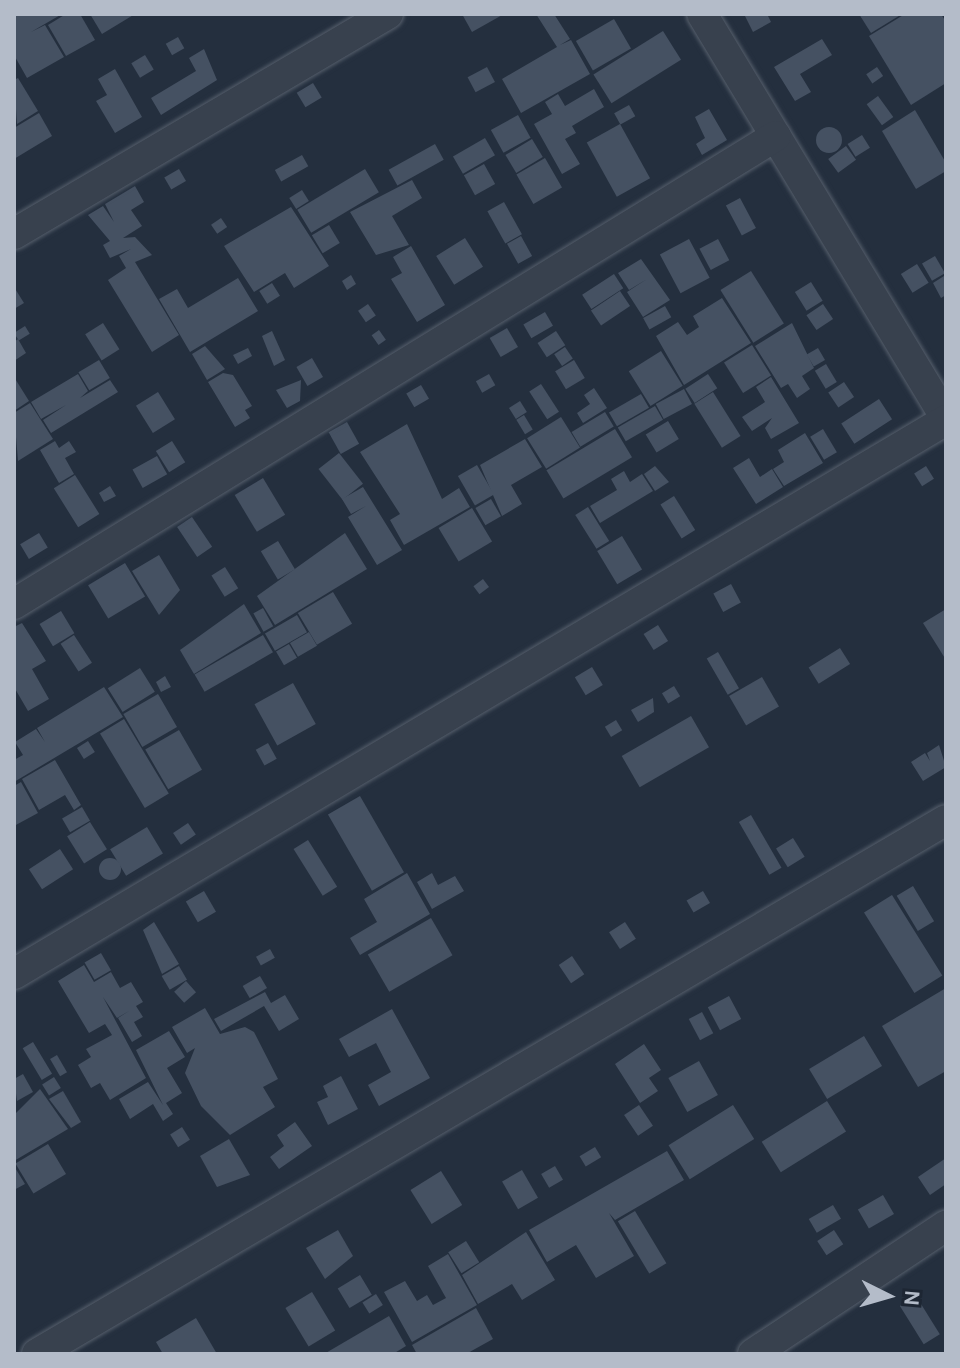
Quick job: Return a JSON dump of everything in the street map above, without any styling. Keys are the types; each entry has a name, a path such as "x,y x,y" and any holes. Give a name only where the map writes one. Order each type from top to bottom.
{"street":[{"path":"14,234 388,14"},
{"path":"14,974 946,420 702,14"},
{"path":"14,604 776,136"},
{"path":"37,1354 946,820"},
{"path":"753,1354 946,1226"}],"building":[{"path":"14,14 62,14 31,32 45,25 64,57 27,78 14,55"},
{"path":"66,14 80,14 95,40 66,56 48,25"},
{"path":"90,14 135,14 102,34"},
{"path":"462,14 504,14 472,32"},
{"path":"536,14 554,14 570,39 560,45 571,40 590,74 521,113 502,79 557,47"},
{"path":"744,14 767,14 771,22 753,32"},
{"path":"859,14 902,14 871,33"},
{"path":"905,14 941,14 946,22 946,83 911,105 869,36"},
{"path":"614,19 631,48 593,70 576,41"},
{"path":"663,31 681,60 611,103 593,74"},
{"path":"178,37 184,48 172,55 166,44"},
{"path":"822,39 832,55 800,74 811,92 795,101 774,67"},
{"path":"204,49 217,80 161,115 151,98 196,71 189,58"},
{"path":"145,55 154,70 140,78 131,63"},
{"path":"487,67 495,82 476,92 468,77"},
{"path":"877,67 883,76 872,83 866,74"},
{"path":"115,69 142,117 115,133 96,101 107,95 98,79"},
{"path":"18,78 38,111 17,124 14,80"},
{"path":"313,83 322,98 305,107 297,93"},
{"path":"594,89 604,107 572,126 576,133 565,139 580,164 562,174 534,124 552,114 545,102 558,94 565,106"},
{"path":"878,96 893,117 882,125 867,104"},
{"path":"629,105 635,116 620,125 614,113"},
{"path":"709,109 727,140 702,155 696,144 705,138 695,117"},
{"path":"915,110 946,163 946,171 916,189 882,131"},
{"path":"39,113 52,136 14,159 14,128"},
{"path":"518,115 531,138 503,153 491,130"},
{"path":"620,124 650,178 617,197 587,142"},
{"path":"829,127 838,131 842,140 838,149 829,153 820,149 816,140 820,131"},
{"path":"862,135 870,148 856,157 848,144"},
{"path":"485,138 495,155 463,174 453,156"},
{"path":"532,139 543,157 516,173 505,155"},
{"path":"435,144 444,160 397,185 389,170"},
{"path":"846,146 856,160 838,173 828,159"},
{"path":"302,155 308,166 281,181 275,170"},
{"path":"545,158 562,187 533,204 516,175"},
{"path":"484,164 495,184 475,195 464,175"},
{"path":"179,169 186,181 171,190 164,178"},
{"path":"365,169 379,192 311,233 297,210"},
{"path":"412,180 422,198 392,216 409,245 376,255 350,212"},
{"path":"135,186 144,202 131,210 142,226 123,238 135,237 152,255 135,262 179,335 152,352 108,280 126,268 119,256 131,249 110,258 103,245 110,241 88,215 103,206 114,222 105,204"},
{"path":"302,190 309,201 296,209 289,198"},
{"path":"740,198 756,228 742,236 726,206"},
{"path":"504,202 522,234 505,244 487,211"},
{"path":"291,207 329,266 294,288 285,273 254,292 224,246"},
{"path":"221,218 227,227 217,234 211,225"},
{"path":"329,225 340,243 323,253 312,235"},
{"path":"521,236 532,256 518,264 507,244"},
{"path":"465,238 483,267 454,285 436,256"},
{"path":"689,239 710,278 681,293 660,254"},
{"path":"718,239 729,260 711,270 699,249"},
{"path":"411,246 445,305 417,322 391,279 402,273 393,257"},
{"path":"935,256 945,273 932,281 922,264"},
{"path":"641,259 670,300 643,317 627,292 647,279 629,290 618,273"},
{"path":"917,264 929,283 913,293 901,274"},
{"path":"751,271 784,324 753,343 720,290"},
{"path":"614,274 623,288 591,309 582,295"},
{"path":"351,275 356,284 347,290 342,281"},
{"path":"944,276 946,295 941,298 933,283"},
{"path":"238,278 258,311 190,352 159,299 177,289 188,308"},
{"path":"811,282 823,301 807,311 795,292"},
{"path":"272,283 280,296 267,304 259,291"},
{"path":"14,287 24,303 14,309"},
{"path":"620,291 630,306 601,325 591,311"},
{"path":"722,298 751,343 684,385 656,336 678,322 687,335 699,327 693,316"},
{"path":"368,304 376,316 366,322 358,311"},
{"path":"823,304 833,319 816,330 806,315"},
{"path":"665,306 671,317 649,329 643,318"},
{"path":"545,312 553,326 531,338 523,324"},
{"path":"103,323 119,349 102,360 85,334"},
{"path":"792,323 814,368 802,376 810,389 797,398 788,384 781,388 755,346"},
{"path":"25,326 30,334 19,341 14,333"},
{"path":"507,328 518,347 501,357 490,338"},
{"path":"379,330 386,340 379,345 372,335"},
{"path":"272,331 285,360 274,366 262,336"},
{"path":"556,331 565,345 547,357 538,343"},
{"path":"18,339 26,353 14,361 14,342"},
{"path":"752,345 771,376 743,393 724,362"},
{"path":"205,346 225,369 207,380 192,354"},
{"path":"565,347 573,359 562,366 554,354"},
{"path":"248,348 252,356 238,364 233,355"},
{"path":"818,348 825,360 814,367 807,354"},
{"path":"661,351 683,386 651,406 629,371"},
{"path":"312,358 323,377 307,386 296,367"},
{"path":"99,360 110,378 89,390 78,372"},
{"path":"574,360 585,378 566,389 555,371"},
{"path":"826,364 837,382 826,389 815,371"},
{"path":"223,373 233,375 252,406 245,410 250,418 235,427 208,382"},
{"path":"78,374 88,391 80,398 110,380 118,392 51,433 43,420 66,405 41,419 31,402"},
{"path":"489,374 495,385 482,393 476,381"},
{"path":"708,374 717,388 695,403 685,389"},
{"path":"14,377 29,401 14,411"},
{"path":"771,377 799,423 771,439 765,428 772,418 752,431 742,417 765,402 756,387"},
{"path":"301,380 300,401 287,408 276,390"},
{"path":"844,382 854,397 838,408 828,393"},
{"path":"541,384 559,412 547,419 529,392"},
{"path":"421,385 429,399 414,407 406,394"},
{"path":"594,388 607,408 583,423 577,413 590,404 584,395"},
{"path":"684,389 692,404 664,419 656,404"},
{"path":"158,392 175,419 153,433 136,406"},
{"path":"713,392 741,436 722,448 694,404"},
{"path":"641,394 649,408 617,426 609,413"},
{"path":"879,399 892,419 854,444 841,424"},
{"path":"520,401 527,412 516,419 509,408"},
{"path":"30,403 53,439 18,461 14,413"},
{"path":"655,406 663,420 626,441 618,427"},
{"path":"605,412 614,427 580,447 572,432"},
{"path":"524,415 533,430 525,434 516,420"},
{"path":"561,417 580,448 546,469 527,438"},
{"path":"668,421 679,439 657,452 646,434"},
{"path":"347,422 359,444 341,454 329,432"},
{"path":"407,424 442,499 459,488 470,507 404,545 390,520 400,514 360,452"},
{"path":"615,429 632,457 563,498 546,470"},
{"path":"823,429 837,452 824,460 810,437"},
{"path":"805,433 823,463 784,486 773,469 784,462 778,450"},
{"path":"525,439 542,467 511,485 522,504 502,516 480,465"},
{"path":"55,441 59,448 69,441 76,452 65,458 74,474 59,483 40,450"},
{"path":"172,441 185,462 169,472 156,451"},
{"path":"339,453 363,484 343,500 319,469"},
{"path":"157,456 167,474 143,488 133,470"},
{"path":"749,458 760,477 772,469 783,487 756,504 733,468"},
{"path":"477,465 494,494 475,505 458,476"},
{"path":"655,466 669,482 655,491 644,474"},
{"path":"926,466 934,479 922,486 914,473"},
{"path":"624,471 630,482 642,474 653,491 600,523 590,506 617,490 611,479"},
{"path":"75,475 99,514 78,527 54,488"},
{"path":"263,478 285,515 257,532 235,495"},
{"path":"110,486 116,496 104,502 99,493"},
{"path":"363,487 402,550 377,565 348,517 366,506 351,514 342,499"},
{"path":"674,496 695,530 682,538 660,504"},
{"path":"491,499 501,516 485,525 475,508"},
{"path":"588,507 609,541 596,549 575,515"},
{"path":"472,508 492,541 459,562 439,528"},
{"path":"192,517 212,547 197,557 177,527"},
{"path":"39,533 48,548 29,559 20,544"},
{"path":"345,533 367,569 275,625 257,596"},
{"path":"622,536 642,569 617,584 597,551"},
{"path":"278,541 295,569 278,580 261,551"},
{"path":"159,555 180,590 159,615 132,571"},
{"path":"125,563 145,596 108,619 88,585"},
{"path":"225,567 238,588 225,597 211,575"},
{"path":"483,579 489,587 479,594 473,586"},
{"path":"731,584 741,603 723,612 713,593"},
{"path":"333,592 352,624 317,645 298,613"},
{"path":"244,604 261,633 194,674 180,650"},
{"path":"263,608 273,626 264,632 253,613"},
{"path":"946,609 946,660 923,623"},
{"path":"61,611 74,633 53,646 40,624"},
{"path":"297,615 307,632 275,651 265,634"},
{"path":"22,623 46,661 32,669 49,699 28,711 14,687 14,627"},
{"path":"658,625 668,641 654,650 644,634"},
{"path":"309,632 317,646 298,657 290,643"},
{"path":"74,635 92,663 79,671 61,644"},
{"path":"263,635 273,652 205,692 195,674"},
{"path":"289,644 297,658 284,665 276,652"},
{"path":"840,648 850,664 819,684 809,668"},
{"path":"718,652 739,688 728,695 707,658"},
{"path":"592,667 603,685 586,695 575,677"},
{"path":"140,668 155,692 123,712 108,688"},
{"path":"165,676 171,687 161,692 156,682"},
{"path":"762,677 779,706 746,725 729,696"},
{"path":"293,683 316,724 277,745 255,704"},
{"path":"674,686 680,696 668,703 662,693"},
{"path":"104,687 123,717 14,782 14,760 23,755 15,742 36,729 45,742 37,728"},
{"path":"158,694 177,727 142,747 123,714"},
{"path":"653,698 654,712 638,722 631,710"},
{"path":"691,716 709,747 640,787 622,756"},
{"path":"124,719 169,794 145,808 100,733"},
{"path":"616,720 622,730 611,737 605,727"},
{"path":"179,730 202,770 168,789 145,750"},
{"path":"88,741 95,752 84,759 77,748"},
{"path":"268,743 277,759 264,766 256,750"},
{"path":"939,745 946,767 923,781 911,762 925,753 930,761 927,753"},
{"path":"55,760 81,805 74,810 65,795 39,810 22,779"},
{"path":"21,782 38,813 14,826 14,786"},
{"path":"360,796 404,872 372,891 328,814"},
{"path":"82,807 90,821 70,832 62,818"},
{"path":"751,815 782,868 769,875 739,822"},
{"path":"90,822 107,849 84,863 67,836"},
{"path":"188,823 196,835 181,845 173,833"},
{"path":"147,827 163,854 126,876 110,849"},
{"path":"793,838 805,857 788,867 776,849"},
{"path":"308,840 337,887 323,896 294,849"},
{"path":"60,849 73,869 42,889 29,869"},
{"path":"110,858 118,861 121,869 118,877 110,880 102,877 99,869 102,861"},
{"path":"407,873 430,914 360,955 350,938 377,922 364,899"},
{"path":"432,873 438,885 455,876 464,891 432,909 417,882"},
{"path":"913,886 934,921 918,931 897,896"},
{"path":"204,891 216,912 198,922 186,902"},
{"path":"703,891 710,903 694,913 687,901"},
{"path":"892,895 942,976 914,993 864,912"},
{"path":"431,918 452,955 389,992 368,955"},
{"path":"154,922 179,964 162,974 143,930"},
{"path":"625,922 636,939 620,949 609,932"},
{"path":"270,949 275,958 261,966 256,957"},
{"path":"101,953 111,970 95,980 85,962"},
{"path":"572,956 584,974 571,983 559,965"},
{"path":"84,965 94,982 111,972 120,988 131,982 143,1002 136,1006 143,1017 134,1022 142,1036 132,1042 118,1018 129,1011 117,1018 103,997 146,1078 110,1100 100,1083 91,1088 78,1065 91,1057 86,1049 112,1035 105,1024 89,1033 58,981"},
{"path":"179,966 187,980 170,990 162,976"},
{"path":"260,976 267,988 250,998 243,986"},
{"path":"186,981 196,992 184,1003 174,992"},
{"path":"946,988 946,1071 918,1087 882,1026"},
{"path":"265,992 271,1003 285,995 299,1019 279,1031 264,1006 221,1031 214,1019"},
{"path":"729,996 741,1019 720,1030 708,1007"},
{"path":"205,1008 220,1034 245,1027 254,1032 278,1079 263,1087 275,1107 230,1135 201,1106 185,1073 195,1048 187,1053 172,1027"},
{"path":"392,1009 430,1078 379,1106 368,1085 391,1072 376,1043 349,1057 339,1039"},
{"path":"702,1012 713,1033 700,1040 689,1019"},
{"path":"169,1031 185,1057 167,1068 182,1093 166,1103 173,1114 163,1121 153,1104 130,1119 119,1099 148,1082 163,1105 136,1050"},
{"path":"864,1036 882,1066 827,1099 809,1069"},
{"path":"33,1042 52,1074 42,1080 23,1048"},
{"path":"644,1044 661,1070 649,1078 658,1091 640,1103 615,1064"},
{"path":"57,1055 67,1072 60,1076 50,1059"},
{"path":"699,1061 718,1095 687,1112 668,1078"},
{"path":"23,1074 33,1092 17,1101 14,1079"},
{"path":"341,1076 358,1109 328,1125 317,1102 328,1097 323,1086"},
{"path":"54,1077 61,1088 49,1095 42,1084"},
{"path":"40,1089 68,1129 14,1161 14,1115"},
{"path":"63,1091 81,1122 71,1128 49,1099"},
{"path":"827,1101 846,1132 781,1172 762,1142"},
{"path":"639,1105 653,1126 638,1136 624,1115"},
{"path":"733,1105 754,1139 690,1179 669,1145"},
{"path":"295,1122 312,1146 279,1169 270,1157 284,1146 277,1135"},
{"path":"182,1127 190,1140 178,1147 170,1134"},
{"path":"229,1139 250,1175 217,1187 200,1156"},
{"path":"48,1144 66,1174 33,1194 15,1164"},
{"path":"595,1147 601,1157 586,1167 580,1156"},
{"path":"667,1151 684,1180 615,1220 609,1213 634,1256 596,1278 576,1245 547,1262 529,1230"},
{"path":"946,1158 946,1184 930,1195 918,1177"},
{"path":"14,1166 25,1184 14,1190"},
{"path":"555,1166 563,1180 549,1188 541,1174"},
{"path":"522,1170 538,1198 518,1209 502,1182"},
{"path":"441,1171 462,1205 432,1224 410,1190"},
{"path":"883,1195 894,1214 869,1229 858,1210"},
{"path":"833,1205 841,1219 817,1233 809,1219"},
{"path":"635,1211 666,1263 649,1274 618,1221"},
{"path":"338,1230 353,1256 325,1279 306,1248"},
{"path":"834,1230 843,1244 826,1255 817,1241"},
{"path":"526,1232 555,1280 522,1300 512,1284 478,1304 462,1275"},
{"path":"466,1241 479,1262 461,1273 448,1252"},
{"path":"448,1254 477,1305 412,1342 384,1292 405,1281 417,1301 427,1295 433,1305 446,1298 428,1266"},
{"path":"360,1275 372,1295 350,1308 338,1288"},
{"path":"312,1292 335,1331 309,1347 285,1308"},
{"path":"376,1294 383,1305 369,1314 362,1302"},
{"path":"916,1296 940,1334 924,1344 900,1306"},
{"path":"476,1308 493,1339 466,1354 417,1354 412,1345"},
{"path":"389,1316 406,1346 393,1354 324,1354"},
{"path":"196,1318 217,1354 163,1354 156,1342"}]}
